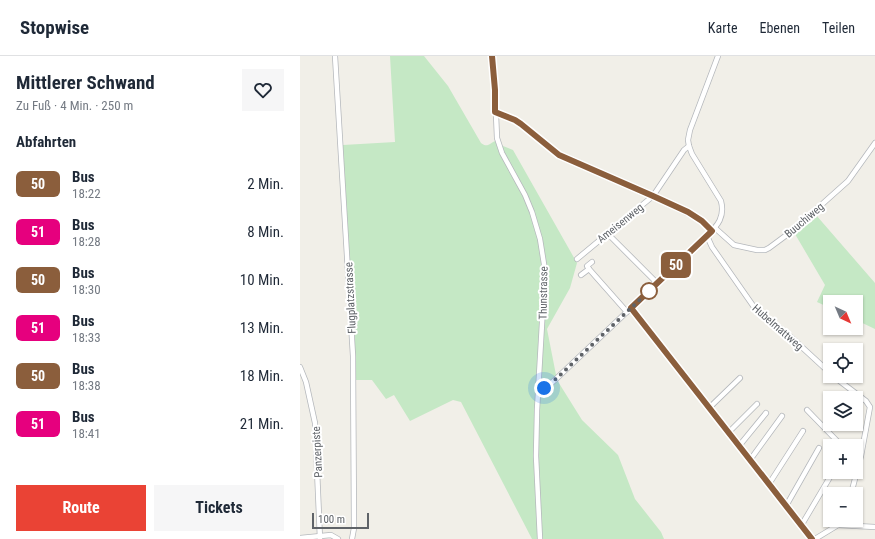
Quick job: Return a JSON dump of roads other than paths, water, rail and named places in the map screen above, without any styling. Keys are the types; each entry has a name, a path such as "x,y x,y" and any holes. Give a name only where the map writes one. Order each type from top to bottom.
{"street":[{"name":"Flugplatzstrasse","path":"335,56 353,356 354,528 352,539"},
{"name":"Thunstrasse","path":"492,56 496,131 499,146 527,200 536,225 542,252 544,289 536,456 540,539"},
{"path":"538,390 549,385 720,222 722,215 721,201 694,158 689,146 690,130 718,56"},
{"name":"Buuchiweg","path":"495,112 515,120 548,147 563,157 691,214 734,245 757,250 765,250 769,248 792,231 845,184 862,163 875,143"},
{"name":"Ameisenweg","path":"577,259 653,196 684,150 689,146"},
{"path":"610,236 657,282"},
{"name":"Hubelmattweg","path":"707,236 712,247 754,307 792,338 823,367"},
{"path":"592,262 587,266 589,269 626,312"},
{"path":"581,275 589,269"},
{"path":"631,308 812,539"},
{"name":"Panzerpiste","path":"300,367 306,382 316,423 320,538"},
{"path":"709,408 740,378"},
{"path":"842,383 870,405 863,439"},
{"path":"728,432 757,404"},
{"path":"807,410 835,439"},
{"path":"739,446 766,413"},
{"path":"750,460 782,416"},
{"path":"769,484 803,431"},
{"path":"786,506 820,448"},
{"path":"802,526 829,479"},
{"path":"863,526 875,527"},
{"path":"815,539 835,527"},
{"path":"300,538 320,538 331,535 338,539"}]}
